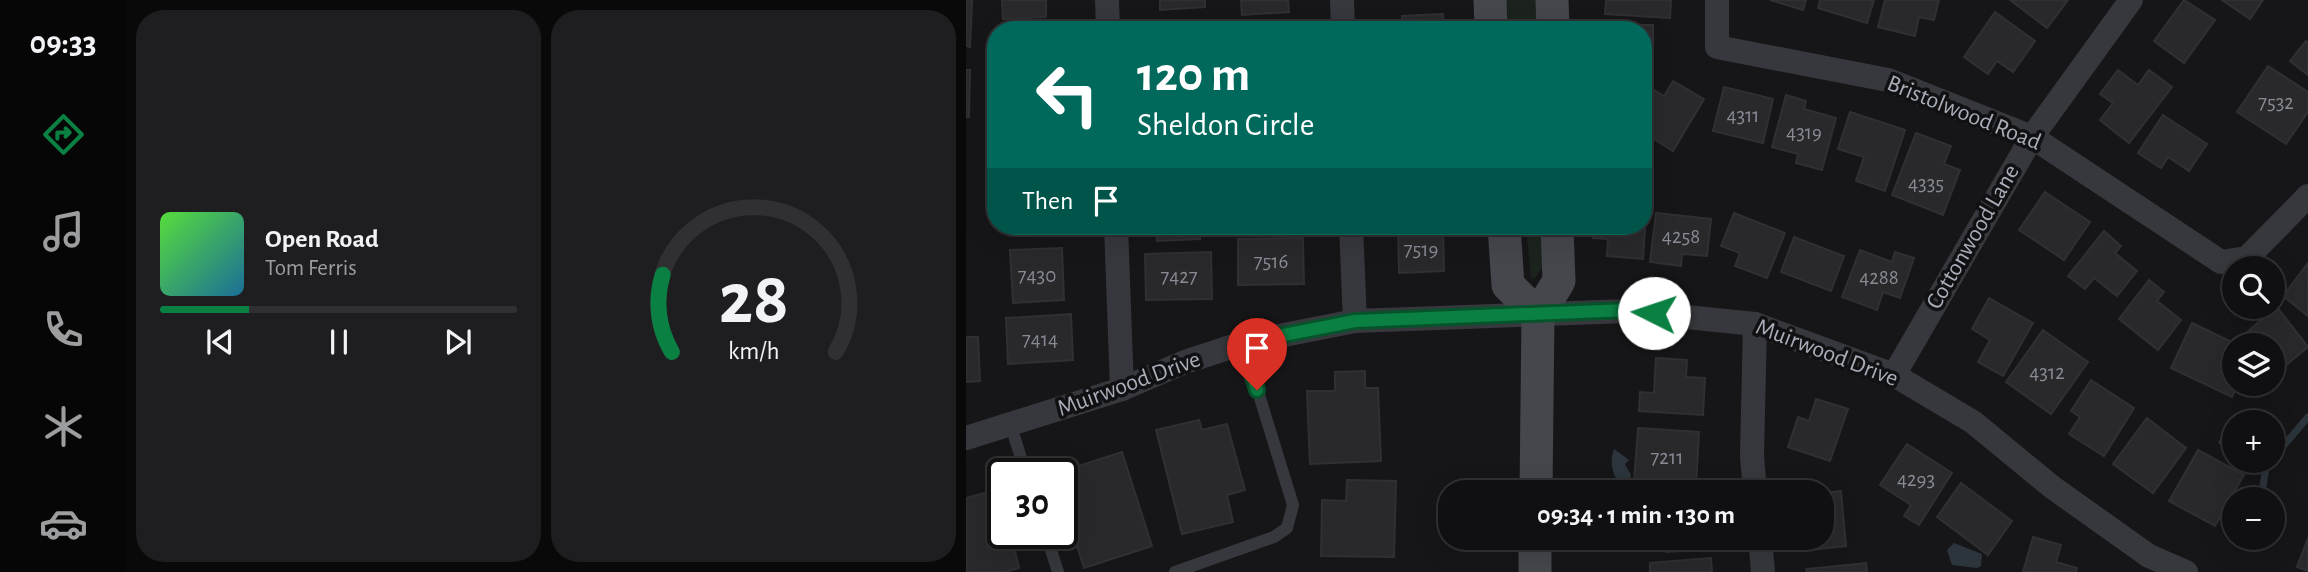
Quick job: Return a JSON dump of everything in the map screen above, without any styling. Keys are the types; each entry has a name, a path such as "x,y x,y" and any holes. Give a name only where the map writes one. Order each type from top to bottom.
{"main road":[{"path":"1490,0 1491,21"},
{"path":"1552,0 1553,21"},
{"path":"1505,235 1508,285 1538,315"},
{"path":"1536,480 1538,315 1559,281 1558,235"},
{"path":"1535,550 1535,572"}],"street":[{"path":"1107,0 1108,21"},
{"path":"1342,0 1343,21"},
{"name":"Bristolwood Road","path":"1717,0 1717,47 1888,80 2032,136 2221,262 2247,258 2308,196"},
{"name":"Cottonwood Lane","path":"1894,375 2032,136 2131,0"},
{"path":"1115,235 1122,389"},
{"path":"1351,235 1355,321"},
{"name":"Muirwood Drive","path":"966,438 1122,389 1185,362 1243,343 1355,321 1628,310 1755,324 1894,375 1973,422 2146,564 2186,572"},
{"path":"1754,480 1752,456 1755,324"},
{"path":"1761,550 1763,572"}],"lane":[{"path":"1175,572 1274,537 1287,528 1293,505 1243,343"},
{"path":"1011,426 1022,458"},
{"path":"1050,549 1058,572"}],"shaded area":[{"path":"1497,0 1543,0 1543,21 1498,21"},
{"path":"1527,235 1547,235 1543,266 1534,279 1531,278"},
{"path":"1614,449 1629,460 1625,464 1631,475 1630,480 1617,480 1612,460"},
{"path":"1954,543 1982,554 1981,566 1977,568 1952,565 1947,550"}],"building":[{"path":"966,0 972,0 970,47 966,46"},
{"path":"1002,0 1046,0 1046,17 1003,19"},
{"path":"1160,0 1205,0 1205,7 1160,10"},
{"path":"1241,0 1288,0 1289,12 1242,15"},
{"path":"1606,0 1671,0 1670,18 1605,14"},
{"path":"1770,0 1806,0 1803,10"},
{"path":"1820,0 1874,0 1867,23 1818,8"},
{"path":"1885,0 1939,0 1934,20 1919,17 1915,36 1878,27"},
{"path":"2010,0 2068,0 2047,28"},
{"path":"2184,0 2215,20 2184,63 2154,41"},
{"path":"2222,0 2263,0 2250,19"},
{"path":"1995,12 2035,41 2013,72 1997,61 1988,74 1964,57"},
{"path":"1443,14 1443,21 1402,21 1402,16"},
{"path":"1652,25 1653,25 1652,78"},
{"path":"2306,41 2308,43 2308,75 2290,61"},
{"path":"2268,66 2308,92 2308,112 2286,144 2237,112"},
{"path":"966,70 970,70 969,117 966,117"},
{"path":"2118,70 2138,85 2149,70 2172,87 2129,143 2100,120 2113,103 2100,94"},
{"path":"1673,81 1704,99 1673,151 1652,138 1652,89 1664,96"},
{"path":"1724,87 1773,99 1763,143 1713,131"},
{"path":"1786,95 1806,101 1804,109 1836,118 1822,170 1796,163 1798,154 1772,147"},
{"path":"1850,112 1905,130 1885,191 1856,181 1864,157 1838,149"},
{"path":"2163,115 2207,144 2189,171 2168,157 2161,168 2138,153"},
{"path":"1916,133 1951,146 1944,164 1960,170 1943,215 1892,195"},
{"path":"2045,192 2090,222 2064,260 2019,230"},
{"path":"1656,213 1711,219 1707,256 1682,254 1681,266 1650,262"},
{"path":"1734,213 1785,233 1767,278 1735,266 1740,253 1721,246"},
{"path":"2104,231 2121,246 2115,253 2137,271 2117,296 2094,278 2085,289 2068,276"},
{"path":"1157,235 1200,235 1200,239 1157,241"},
{"path":"1398,235 1443,235 1444,271 1399,273"},
{"path":"1593,235 1645,235 1643,259 1607,256 1608,239 1593,238"},
{"path":"1794,237 1844,256 1831,291 1781,272"},
{"path":"1303,238 1304,284 1238,285 1238,239"},
{"path":"1062,248 1064,300 1013,303 1010,250"},
{"path":"1860,250 1892,262 1895,252 1914,258 1900,298 1883,292 1877,310 1842,297"},
{"path":"1211,252 1212,299 1146,300 1145,254"},
{"path":"2308,263 2308,316 2285,298 2285,293"},
{"path":"2149,280 2164,292 2157,301 2181,320 2158,350 2119,319"},
{"path":"1989,298 2033,323 2003,376 1978,362 1990,340 1972,329"},
{"path":"1071,314 1073,360 1008,364 1006,318"},
{"path":"2285,317 2308,347 2285,366 2285,333 2248,331 2262,319"},
{"path":"2192,323 2222,337 2222,392 2171,368"},
{"path":"2043,330 2088,362 2051,414 2006,382"},
{"path":"966,337 978,337 980,381 966,382"},
{"path":"1656,358 1687,360 1686,377 1705,378 1703,415 1639,411 1640,392 1654,393"},
{"path":"1365,371 1365,388 1378,388 1381,461 1310,464 1307,391 1335,391 1335,372"},
{"path":"2091,380 2134,408 2104,456 2069,434 2080,417 2071,411"},
{"path":"1816,399 1848,409 1830,461 1788,447 1798,417 1809,421"},
{"path":"2147,418 2186,448 2153,493 2113,464"},
{"path":"1199,420 1202,430 1227,424 1245,490 1227,495 1233,522 1182,534 1156,430"},
{"path":"1638,428 1699,432 1696,480 1634,480"},
{"path":"1907,444 1952,473 1919,525 1904,516 1911,505 1880,485"},
{"path":"2198,450 2222,463 2222,473 2244,475 2237,487 2222,487 2222,514 2215,526 2169,501"},
{"path":"1122,452 1152,546 1084,568 1078,549 1078,466"},
{"path":"1347,480 1396,481 1394,557 1321,556 1322,500 1346,501"},
{"path":"1961,483 2012,521 1988,555 1937,517"},
{"path":"1841,491 1846,546 1834,547 1834,492"},
{"path":"987,492 987,549 1015,549 1019,568 1005,572 966,572 966,498"},
{"path":"2033,537 2061,545 2056,562 2077,568 2076,572 2023,572"},
{"path":"2308,538 2308,571 2297,567"},
{"path":"1666,550 1698,550 1666,552"},
{"path":"1711,558 1712,572 1650,572 1650,563"},
{"path":"1866,563 1867,572 1807,572 1806,569"}],"waterway":[{"path":"2285,444 2308,417"},
{"path":"2263,487 2265,473"}],"route":[{"path":"1257,390 1243,343 1355,321 1628,310 1654,313"}]}
